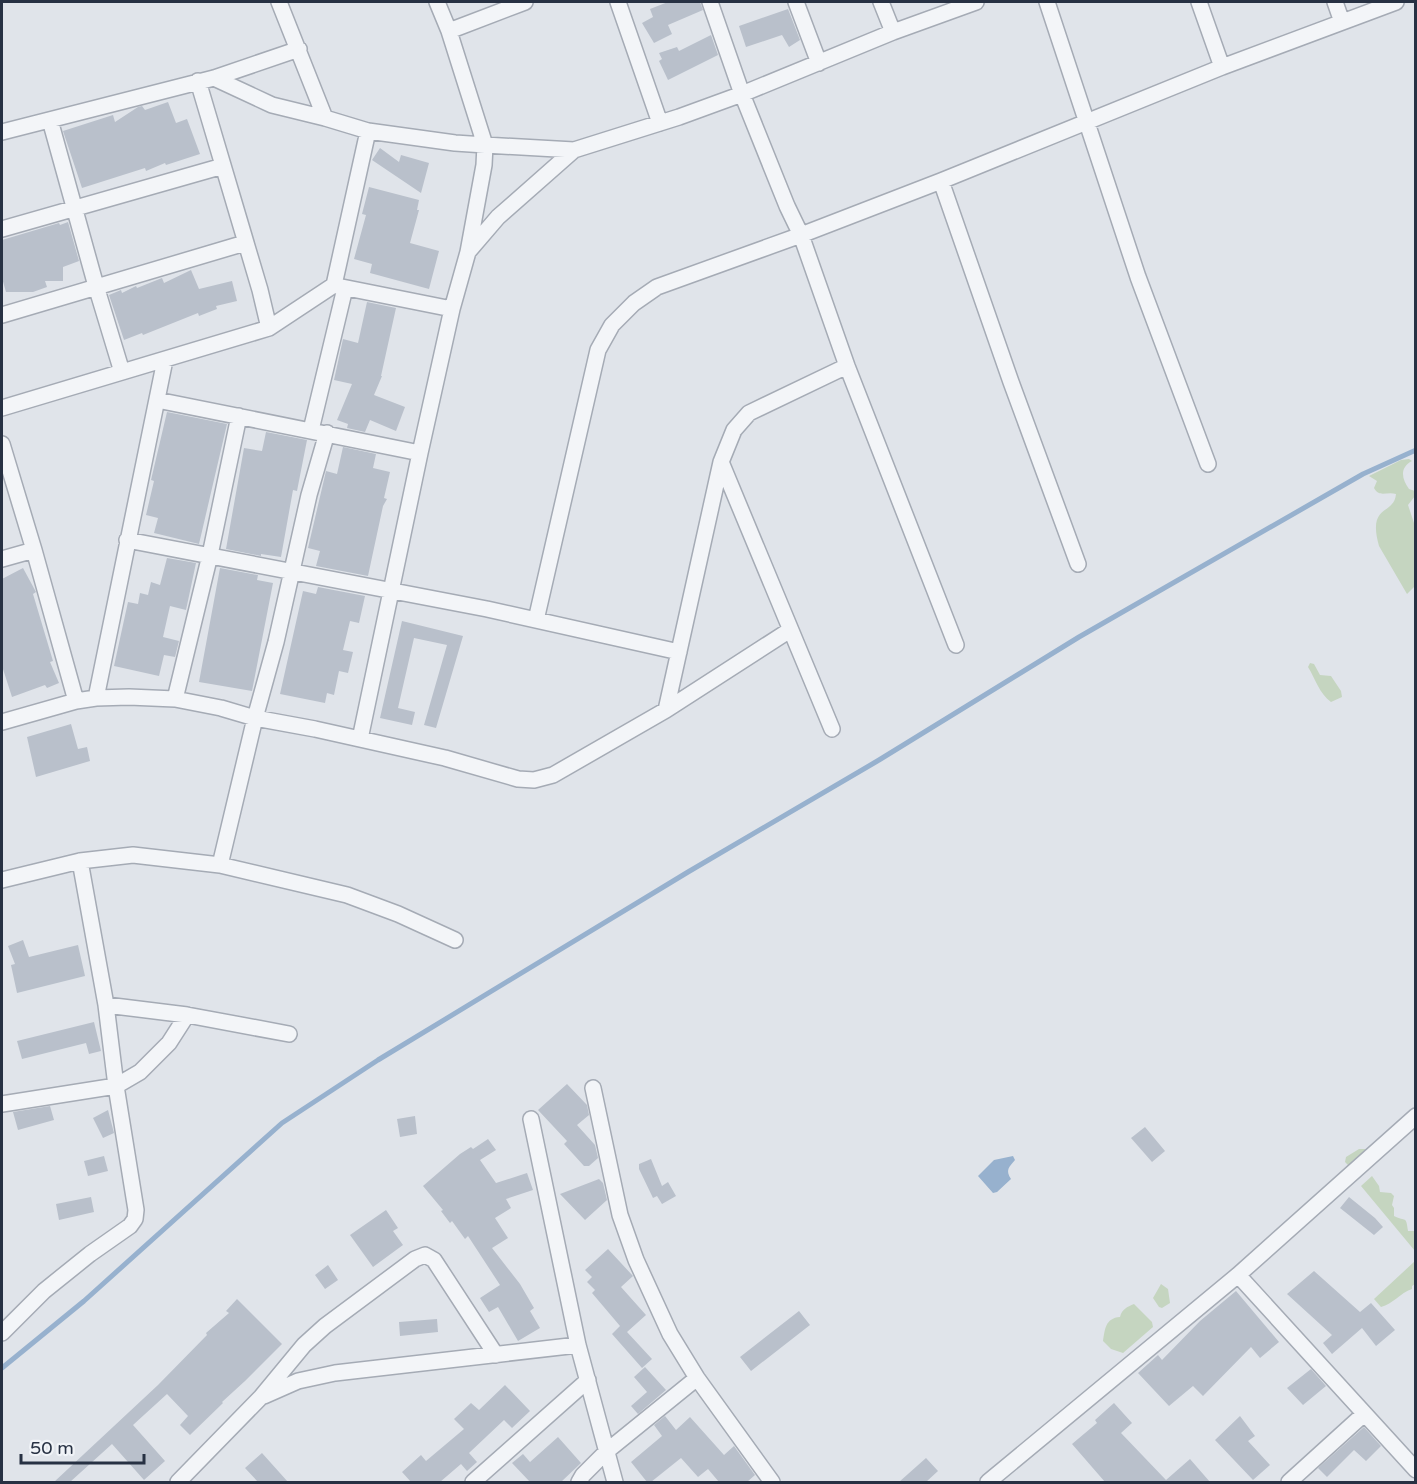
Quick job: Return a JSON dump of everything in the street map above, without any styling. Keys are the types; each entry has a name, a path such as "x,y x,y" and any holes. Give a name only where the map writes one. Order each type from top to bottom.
{"street":[{"path":"279,2 325,118"},
{"path":"360,739 420,453 452,309 468,252 484,165 485,145 449,31 437,2"},
{"path":"449,31 525,2"},
{"path":"618,2 660,123"},
{"path":"710,2 742,94 801,235 847,366 956,645"},
{"path":"796,2 819,63"},
{"path":"881,2 893,32"},
{"path":"214,78 272,105 368,131 455,143 574,150 742,94 893,32 976,2"},
{"path":"1047,2 1138,277 1209,464"},
{"path":"1199,2 1222,67"},
{"path":"1335,2 1342,22"},
{"path":"536,620 598,350 612,326 634,303 657,287 942,182 1222,67 1396,2"},
{"path":"2,132 214,78 299,49"},
{"path":"198,81 269,328"},
{"path":"50,120 122,372"},
{"path":"220,865 255,718 276,642 291,571 319,432 339,286 368,131"},
{"path":"468,252 498,217 540,177 574,150"},
{"path":"2,229 223,166"},
{"path":"942,182 1011,382 1078,564"},
{"path":"2,315 246,243"},
{"path":"2,408 269,328 339,286 452,309"},
{"path":"96,698 165,360"},
{"path":"666,710 721,462 734,430 748,413 847,366"},
{"path":"157,400 420,453"},
{"path":"175,699 210,555 239,416"},
{"path":"2,444 6,473 34,550 76,701"},
{"path":"721,462 832,729"},
{"path":"127,540 536,620 679,652"},
{"path":"2,559 34,550"},
{"path":"2,722 76,701 96,698 175,699 446,758 518,779 534,780 561,771 666,710 790,630"},
{"path":"2,880 80,861 133,855 220,865 347,895 398,914 455,940"},
{"path":"2,1333 44,1291 130,1226 135,1219 136,1210 116,1086 106,1005 80,861"},
{"path":"106,1005 187,1015 289,1034"},
{"path":"2,1104 116,1086 140,1072 169,1043 187,1015"},
{"path":"593,1088 620,1215 670,1334 697,1378 772,1482"},
{"path":"988,1482 1238,1275 1416,1116"},
{"path":"531,1119 578,1345 615,1482"},
{"path":"178,1482 261,1397 304,1346 325,1326 415,1259 425,1255 434,1260 496,1355"},
{"path":"1238,1275 1416,1470"},
{"path":"261,1397 298,1381 335,1373 578,1345"},
{"path":"579,1482 607,1451 697,1378"},
{"path":"473,1482 588,1380"},
{"path":"1289,1482 1364,1414"}],"green space":[{"path":"1401,460 1412,461 1405,467 1403,474 1409,489 1415,491 1415,496 1408,505 1415,526 1416,585 1407,594 1379,546 1376,532 1379,516 1391,505 1396,494 1378,493 1374,488 1377,481 1369,476"},
{"path":"1310,663 1314,664 1320,675 1331,676 1341,691 1342,697 1331,702 1327,698 1308,667"},
{"path":"1359,1149 1365,1149 1367,1152 1363,1155 1362,1168 1359,1172 1350,1179 1332,1185 1331,1180 1343,1174 1348,1165 1345,1162 1346,1157"},
{"path":"1372,1176 1380,1192 1391,1193 1394,1196 1392,1205 1394,1216 1406,1221 1408,1231 1415,1231 1415,1251 1361,1186"},
{"path":"1415,1261 1415,1284 1412,1289 1381,1307 1374,1299"},
{"path":"1161,1284 1168,1289 1170,1303 1162,1308 1153,1298"},
{"path":"1134,1304 1152,1322 1153,1327 1123,1353 1111,1349 1103,1341 1107,1325"}],"water":[{"path":"1013,1156 1015,1160 1008,1171 1011,1179 993,1193 978,1176 994,1160"}],"building":[{"path":"668,2 700,2 703,10 668,25 672,34 654,43 642,23 653,17 650,9"},
{"path":"788,9 800,40 789,47 782,35 746,47 739,26"},
{"path":"711,35 718,55 668,80 659,61 662,59 659,53 677,47 679,51"},
{"path":"168,102 176,123 187,119 200,154 82,188 63,131 113,115 115,122 138,107 142,106 145,110"},
{"path":"380,148 399,162 401,155 429,163 421,193 372,160"},
{"path":"369,187 419,200 417,210 419,210 410,243 439,251 429,289 370,273 372,264 354,259 366,215 362,214"},
{"path":"68,222 79,261 63,267 63,281 45,281 47,287 33,292 6,292 2,278 2,240"},
{"path":"191,270 199,289 232,281 237,301 216,306 217,309 199,316 198,313 143,335 142,333 124,340 109,295 121,290 122,293 162,278 164,283"},
{"path":"367,302 396,308 382,376 374,395 405,407 396,431 370,420 365,432 347,428 348,424 337,420 352,384 334,380 343,339 358,343"},
{"path":"167,412 227,424 199,544 154,533 158,518 146,515 154,481 151,480"},
{"path":"266,432 307,440 297,491 293,490 281,557 261,554 261,556 226,549 244,448 262,451"},
{"path":"343,447 376,454 373,468 390,472 384,498 387,499 383,506 368,576 316,566 320,551 308,548 326,471 337,474"},
{"path":"167,558 196,563 186,610 170,606 163,637 179,641 175,657 164,655 159,676 114,666 128,602 138,604 140,593 148,595 151,582 160,585"},
{"path":"23,568 36,592 33,594 53,661 50,662 59,683 47,688 45,685 12,697 2,666 2,579"},
{"path":"220,568 258,575 257,580 273,583 252,691 199,682"},
{"path":"318,587 365,596 359,623 350,621 343,650 353,652 348,673 339,671 334,695 327,693 325,703 280,694 303,591 316,594"},
{"path":"402,621 463,636 436,728 424,725 447,645 414,638 398,708 415,712 412,725 380,718"},
{"path":"71,724 78,749 87,747 90,761 36,777 27,737"},
{"path":"23,940 29,957 78,945 85,976 17,993 11,965 15,964 8,946"},
{"path":"94,1022 101,1051 89,1054 86,1043 22,1059 17,1041"},
{"path":"567,1084 587,1105 589,1115 577,1125 595,1145 598,1158 589,1166 584,1166 564,1144 567,1141 538,1110"},
{"path":"50,1106 54,1120 18,1130 13,1112"},
{"path":"108,1110 114,1133 103,1138 93,1118"},
{"path":"415,1116 417,1134 400,1137 397,1119"},
{"path":"1145,1127 1165,1151 1152,1162 1131,1138"},
{"path":"488,1139 496,1150 480,1160 496,1183 527,1173 533,1190 506,1199 511,1208 495,1218 508,1238 492,1248 520,1284 534,1308 530,1311 540,1328 518,1341 498,1307 489,1312 480,1298 500,1285 468,1236 465,1239 452,1221 450,1223 441,1211 443,1210 423,1186 460,1154"},
{"path":"104,1156 108,1171 88,1176 84,1161"},
{"path":"651,1159 662,1186 668,1182 676,1196 662,1204 657,1196 653,1198 639,1169 639,1164"},
{"path":"599,1179 603,1183 607,1200 585,1220 560,1194"},
{"path":"91,1197 94,1212 59,1220 56,1204"},
{"path":"1349,1197 1383,1227 1374,1235 1340,1208"},
{"path":"386,1210 398,1228 393,1231 403,1245 373,1267 350,1235"},
{"path":"608,1249 633,1276 621,1287 646,1315 627,1332 652,1359 642,1368 612,1334 620,1326 592,1293 595,1290 587,1282 592,1277 585,1270"},
{"path":"328,1265 338,1280 325,1289 315,1275"},
{"path":"1314,1271 1360,1312 1371,1303 1395,1330 1376,1346 1362,1328 1332,1354 1323,1343 1332,1335 1287,1294"},
{"path":"1236,1291 1279,1342 1260,1358 1251,1347 1203,1396 1193,1386 1169,1406 1138,1373 1158,1355 1162,1360 1200,1321"},
{"path":"237,1299 282,1344 190,1435 180,1425 188,1416 167,1394 133,1425 165,1461 144,1480 112,1444 70,1482 54,1482 158,1385 207,1335 206,1333 229,1313 226,1311"},
{"path":"799,1311 810,1325 751,1371 740,1357"},
{"path":"437,1319 438,1332 400,1336 399,1322"},
{"path":"645,1367 666,1390 638,1414 631,1406 647,1392 634,1377"},
{"path":"1311,1369 1326,1386 1303,1405 1287,1388"},
{"path":"505,1385 530,1411 512,1428 504,1420 469,1453 477,1462 467,1471 461,1464 440,1482 411,1482 402,1472 421,1455 426,1461 464,1429 454,1419 471,1403 479,1410"},
{"path":"1114,1403 1132,1423 1121,1433 1166,1480 1190,1459 1210,1482 1105,1482 1072,1444 1097,1423 1095,1420"},
{"path":"665,1416 676,1430 690,1417 724,1455 734,1446 755,1475 747,1482 719,1482 708,1469 698,1477 681,1458 651,1482 647,1482 631,1462 662,1436 654,1425"},
{"path":"1240,1416 1255,1436 1248,1441 1270,1465 1253,1480 1215,1440"},
{"path":"1364,1427 1381,1446 1366,1461 1354,1450 1327,1477 1318,1468"},
{"path":"558,1437 581,1463 561,1482 530,1482 512,1463 523,1454 530,1462"},
{"path":"262,1453 288,1482 258,1482 245,1468"},
{"path":"926,1458 938,1471 926,1482 899,1482"}],"waterway":[{"path":"2,1368 84,1301 282,1123 378,1060 688,872 879,760 1079,637 1363,474 1416,450"}]}
